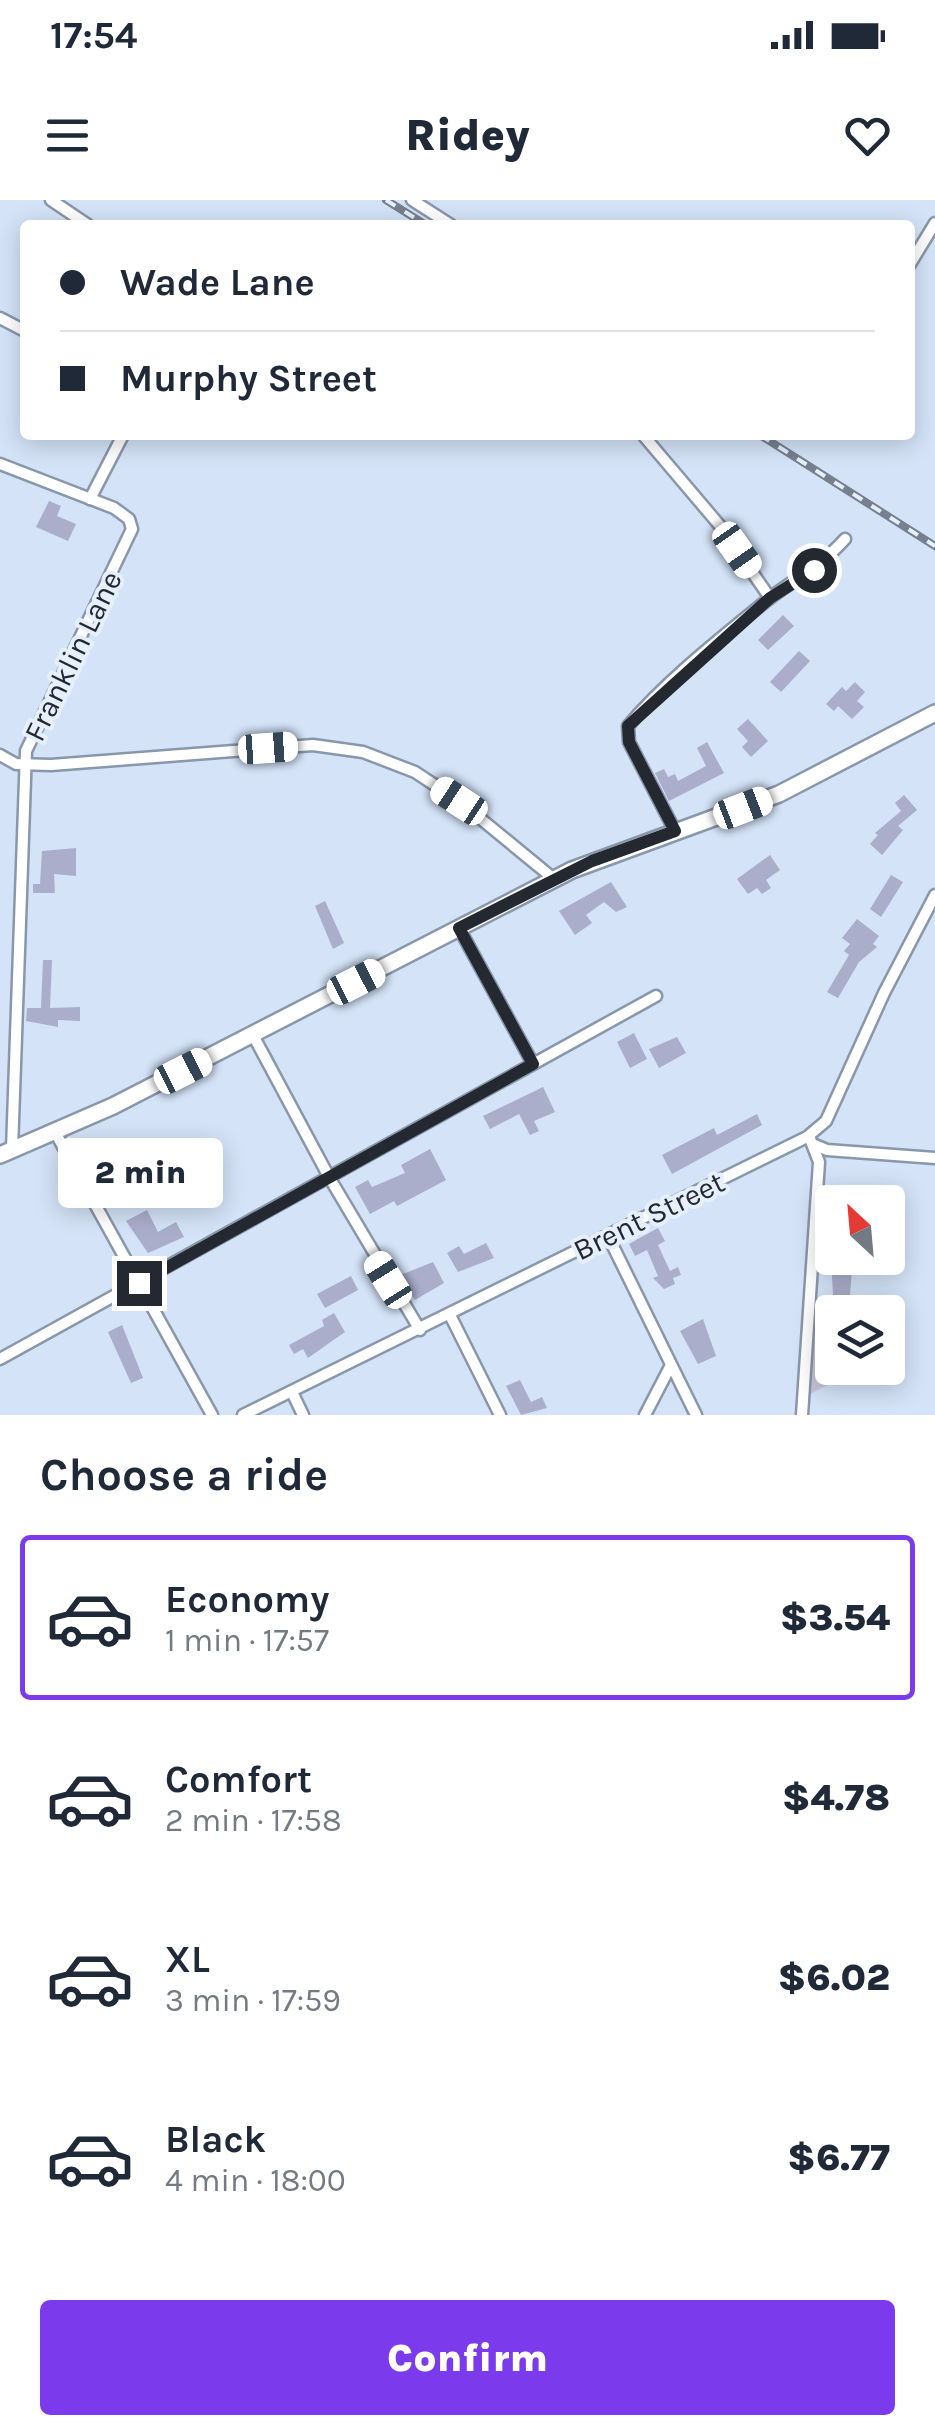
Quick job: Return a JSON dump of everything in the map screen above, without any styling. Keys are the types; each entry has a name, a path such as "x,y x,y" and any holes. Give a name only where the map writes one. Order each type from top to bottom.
{"street":[{"path":"51,200 81,220"},
{"path":"412,200 443,220"},
{"path":"915,256 935,224"},
{"path":"0,464 90,499 120,440"},
{"path":"647,440 721,527 770,598"},
{"name":"Franklin Lane","path":"6,1153 21,763 120,561 131,524 126,515 90,499"},
{"path":"675,831 629,742 628,726 770,598 814,570 845,538"},
{"path":"6,1153 252,1035 554,879 779,794 935,713"},
{"path":"0,766 112,762 313,746 363,752 414,772 459,801 554,879"},
{"path":"0,755 21,763"},
{"name":"Brent Street","path":"243,1415 809,1136 826,1122 884,993 935,895"},
{"path":"459,928 533,1064"},
{"path":"0,1358 656,996"},
{"path":"252,1035 329,1177 420,1330"},
{"path":"55,1132 212,1415"},
{"path":"809,1136 827,1150 935,1158"},
{"path":"802,1415 820,1162 809,1136"},
{"path":"608,1236 696,1415"},
{"path":"450,1315 500,1415"},
{"path":"645,1415 671,1365"},
{"path":"292,1392 304,1415"}],"shaded area":[{"path":"815,1340 815,1385 828,1385 808,1395 810,1343"}],"building":[{"path":"49,501 61,506 57,516 76,524 68,541 36,527"},
{"path":"783,615 794,626 768,650 758,640"},
{"path":"799,651 810,661 781,692 770,682"},
{"path":"855,682 865,692 857,701 864,707 852,719 838,706 834,711 826,704 842,687 846,691"},
{"path":"748,719 768,741 751,757 742,747 748,741 737,729"},
{"path":"707,742 724,773 669,801 655,773 664,769 668,777 675,774 678,781 706,766 697,748"},
{"path":"904,795 917,810 898,826 903,830 882,855 870,844 878,835 875,833 901,811 895,803"},
{"path":"76,848 76,876 54,874 55,893 33,893 33,884 40,884 42,851"},
{"path":"770,855 780,870 766,880 771,888 762,894 757,888 748,894 737,879"},
{"path":"891,875 903,882 881,917 870,909"},
{"path":"611,882 627,907 616,912 604,902 586,915 592,923 575,935 559,911"},
{"path":"325,901 344,943 333,949 315,906"},
{"path":"857,919 879,936 873,944 877,947 859,962 838,998 827,992 849,955 844,951 850,944 842,938"},
{"path":"43,960 52,960 50,1008 80,1007 80,1021 58,1020 58,1027 26,1021 27,1008 41,1008"},
{"path":"634,1033 647,1059 630,1068 617,1042"},
{"path":"677,1037 686,1053 659,1068 649,1049"},
{"path":"543,1087 555,1112 534,1121 539,1131 530,1135 519,1114 490,1129 483,1116"},
{"path":"757,1114 762,1125 672,1174 662,1155 714,1128 717,1135"},
{"path":"430,1149 446,1180 397,1206 394,1201 370,1214 355,1187 368,1180 372,1187 405,1173 401,1165"},
{"path":"147,1210 158,1232 176,1222 184,1237 148,1253 126,1221"},
{"path":"658,1228 665,1241 658,1245 670,1271 678,1267 681,1275 673,1278 675,1284 664,1289 653,1278 658,1276 647,1250 635,1256 629,1244"},
{"path":"486,1243 494,1258 458,1272 447,1253 459,1246 464,1254"},
{"path":"433,1262 444,1283 415,1300 398,1276"},
{"path":"832,1275 852,1275 850,1295 833,1295"},
{"path":"351,1276 358,1290 325,1308 317,1294"},
{"path":"334,1313 345,1332 308,1358 303,1349 294,1354 289,1345 324,1326 322,1320"},
{"path":"703,1319 716,1356 698,1364 680,1331"},
{"path":"122,1325 143,1378 131,1383 108,1332"},
{"path":"520,1380 531,1402 542,1397 547,1408 521,1415 506,1386"}],"railway":[{"path":"386,200 418,220"},
{"path":"768,440 935,546"}],"route":[{"path":"139,1283 533,1064 459,928 592,861 675,831 629,742 628,726 770,598 814,570"}]}
